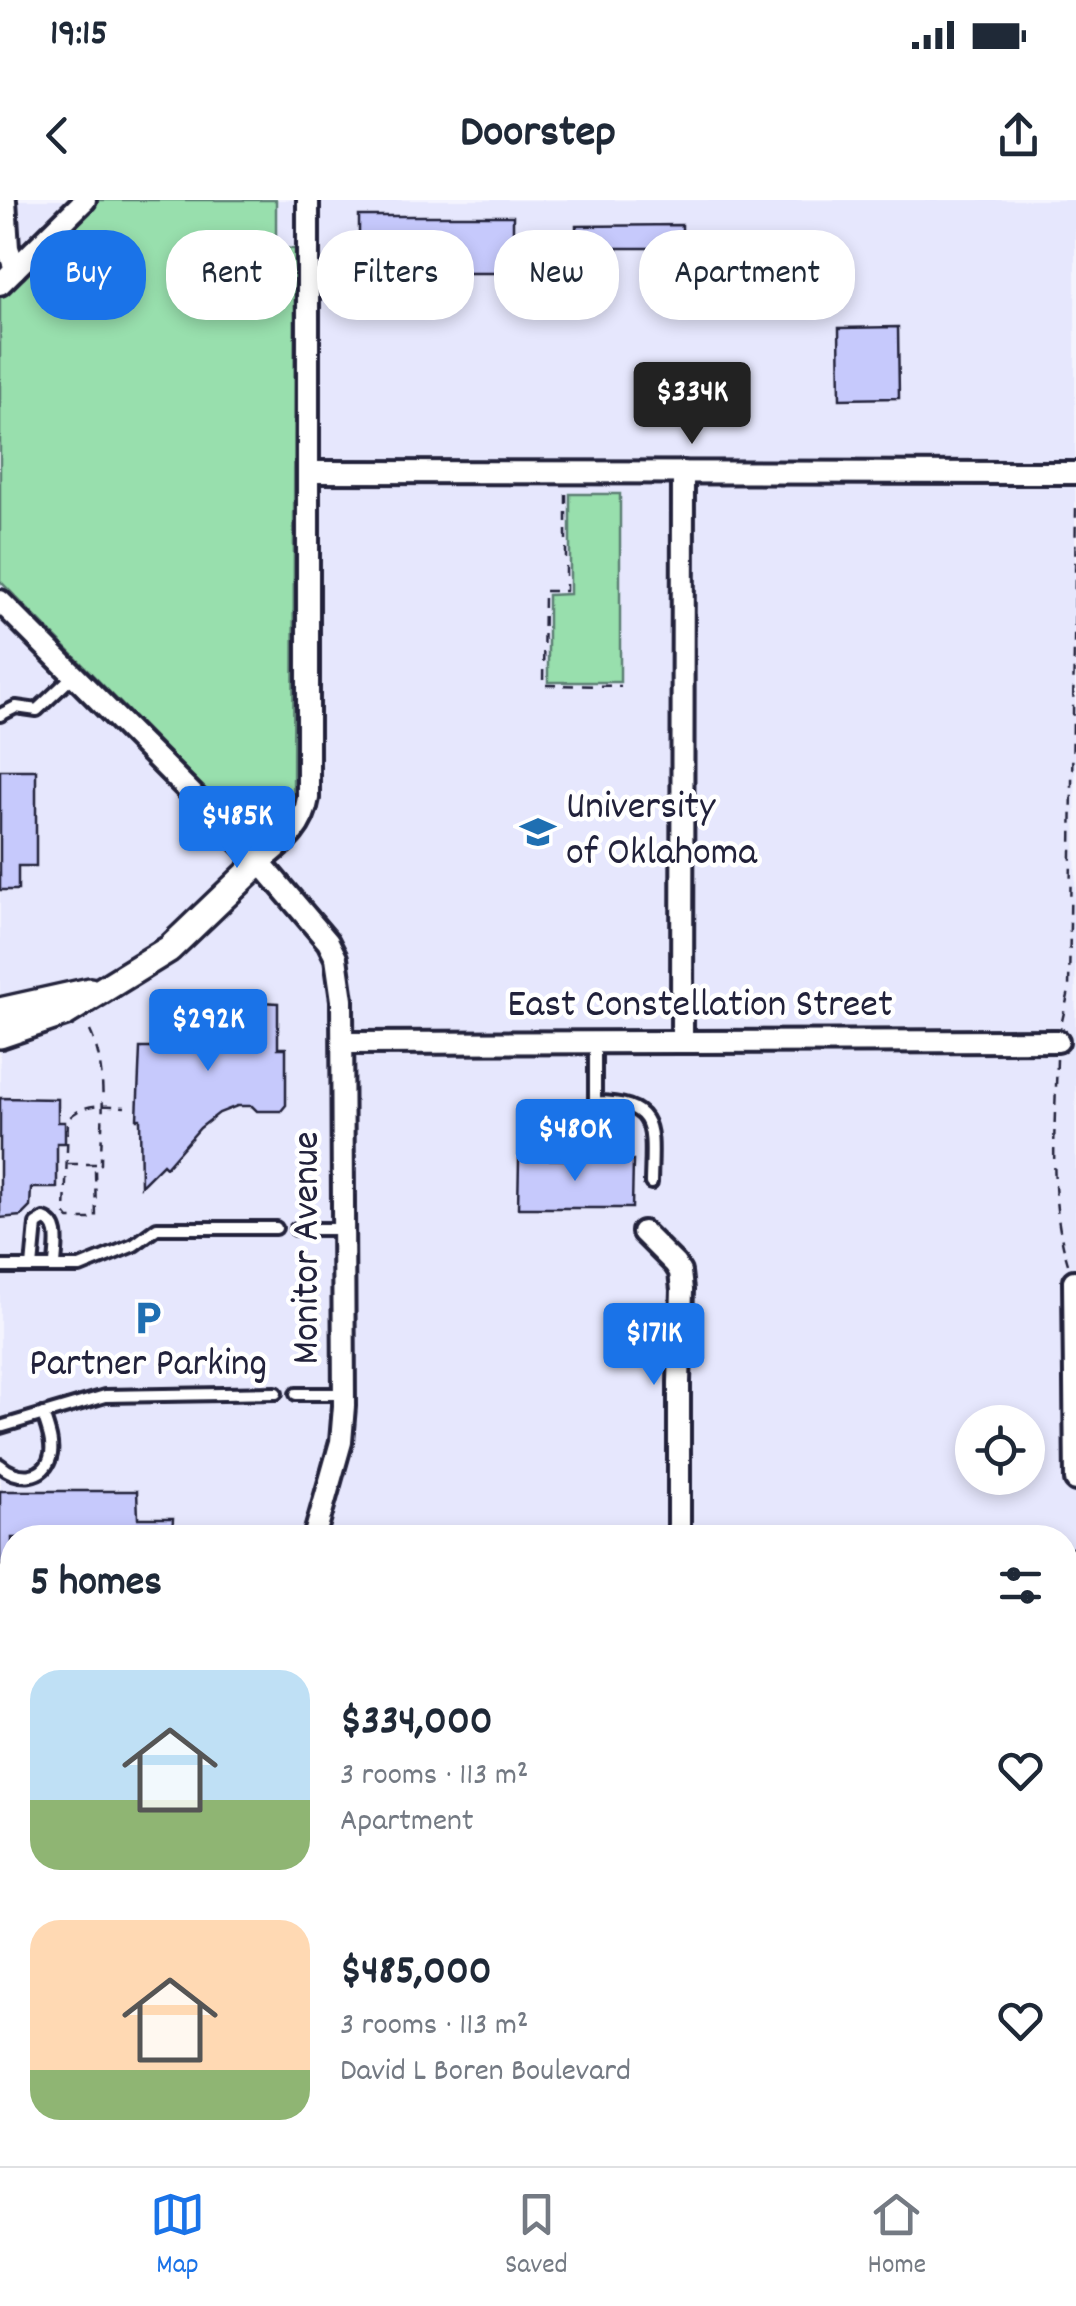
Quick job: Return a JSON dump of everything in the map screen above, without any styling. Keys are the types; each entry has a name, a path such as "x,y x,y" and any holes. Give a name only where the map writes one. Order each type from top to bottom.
{"street":[{"path":"4,200 8,276"},
{"path":"8,276 85,200"},
{"path":"0,1034 65,1013 169,949 293,834 306,812 308,200"},
{"path":"308,472 1076,473"},
{"path":"682,1042 683,472"},
{"name":"Monitor Avenue","path":"0,601 260,862 311,920 336,958 343,1043 344,1394 340,1442 318,1525"},
{"path":"0,1011 100,989"},
{"name":"East Constellation Street","path":"343,1043 1058,1041"},
{"path":"644,1232 680,1272 679,1525"},
{"path":"1074,1281 1076,1480"}],"lane":[{"path":"0,716 16,707 37,710 74,675"},
{"path":"596,1042 595,1102 622,1102 641,1110 650,1121 651,1183"},
{"path":"32,1267 36,1224 44,1219 56,1228 55,1267"},
{"path":"0,1266 80,1267 134,1245 157,1228 276,1228"},
{"path":"296,1229 344,1229"},
{"path":"0,1427 105,1396 276,1393"},
{"path":"296,1394 344,1394"},
{"path":"0,1464 11,1474 21,1476 40,1472 46,1466 51,1442 43,1414"}],"path":[{"path":"566,472 566,591 544,591 543,686 621,686"},
{"path":"1074,1281 1062,1244 1056,1185 1058,1041 1069,991 1076,508"},
{"path":"90,1031 101,1057 101,1164"},
{"path":"101,1164 95,1169 96,1218 69,1219 68,1119 81,1107 125,1106"},
{"path":"66,1164 101,1164"}],"shaded area":[{"name":"University of Oklahoma","path":"0,200 1075,200 1076,1525 0,1525"}],"green space":[{"path":"97,200 276,200 276,230 166,230 166,320 295,320 293,803 284,822 269,834 254,836 244,828 0,581 0,297 30,267 30,320 146,320 146,230 67,230"},
{"path":"570,494 620,494 620,682 548,682 548,595 570,594"}],"building":[{"path":"359,216 513,216 513,230 494,230 494,273 474,273 474,230 359,230"},
{"path":"682,225 682,230 639,230 639,248 619,248 619,230 576,230 576,226"},
{"path":"898,327 899,398 840,399 839,328"},
{"path":"0,770 36,770 36,866 18,866 18,890 0,890"},
{"path":"208,999 278,1003 278,1048 286,1048 286,1105 281,1111 237,1106 219,1113 200,1128 166,1167 163,1164 141,1186 137,1119 140,1048 163,1048 163,1026 186,1026 186,1003 208,1003"},
{"path":"0,1098 58,1099 58,1122 65,1122 65,1143 57,1143 57,1188 31,1188 30,1207 21,1216 0,1218"},
{"path":"519,1159 633,1160 632,1208 518,1208"},
{"path":"0,1491 137,1491 138,1518 173,1518 173,1525 0,1525"}],"place":[{"name":"University of Oklahoma","path":"538,832"},
{"name":"Partner Parking","path":"148,1318"}]}
